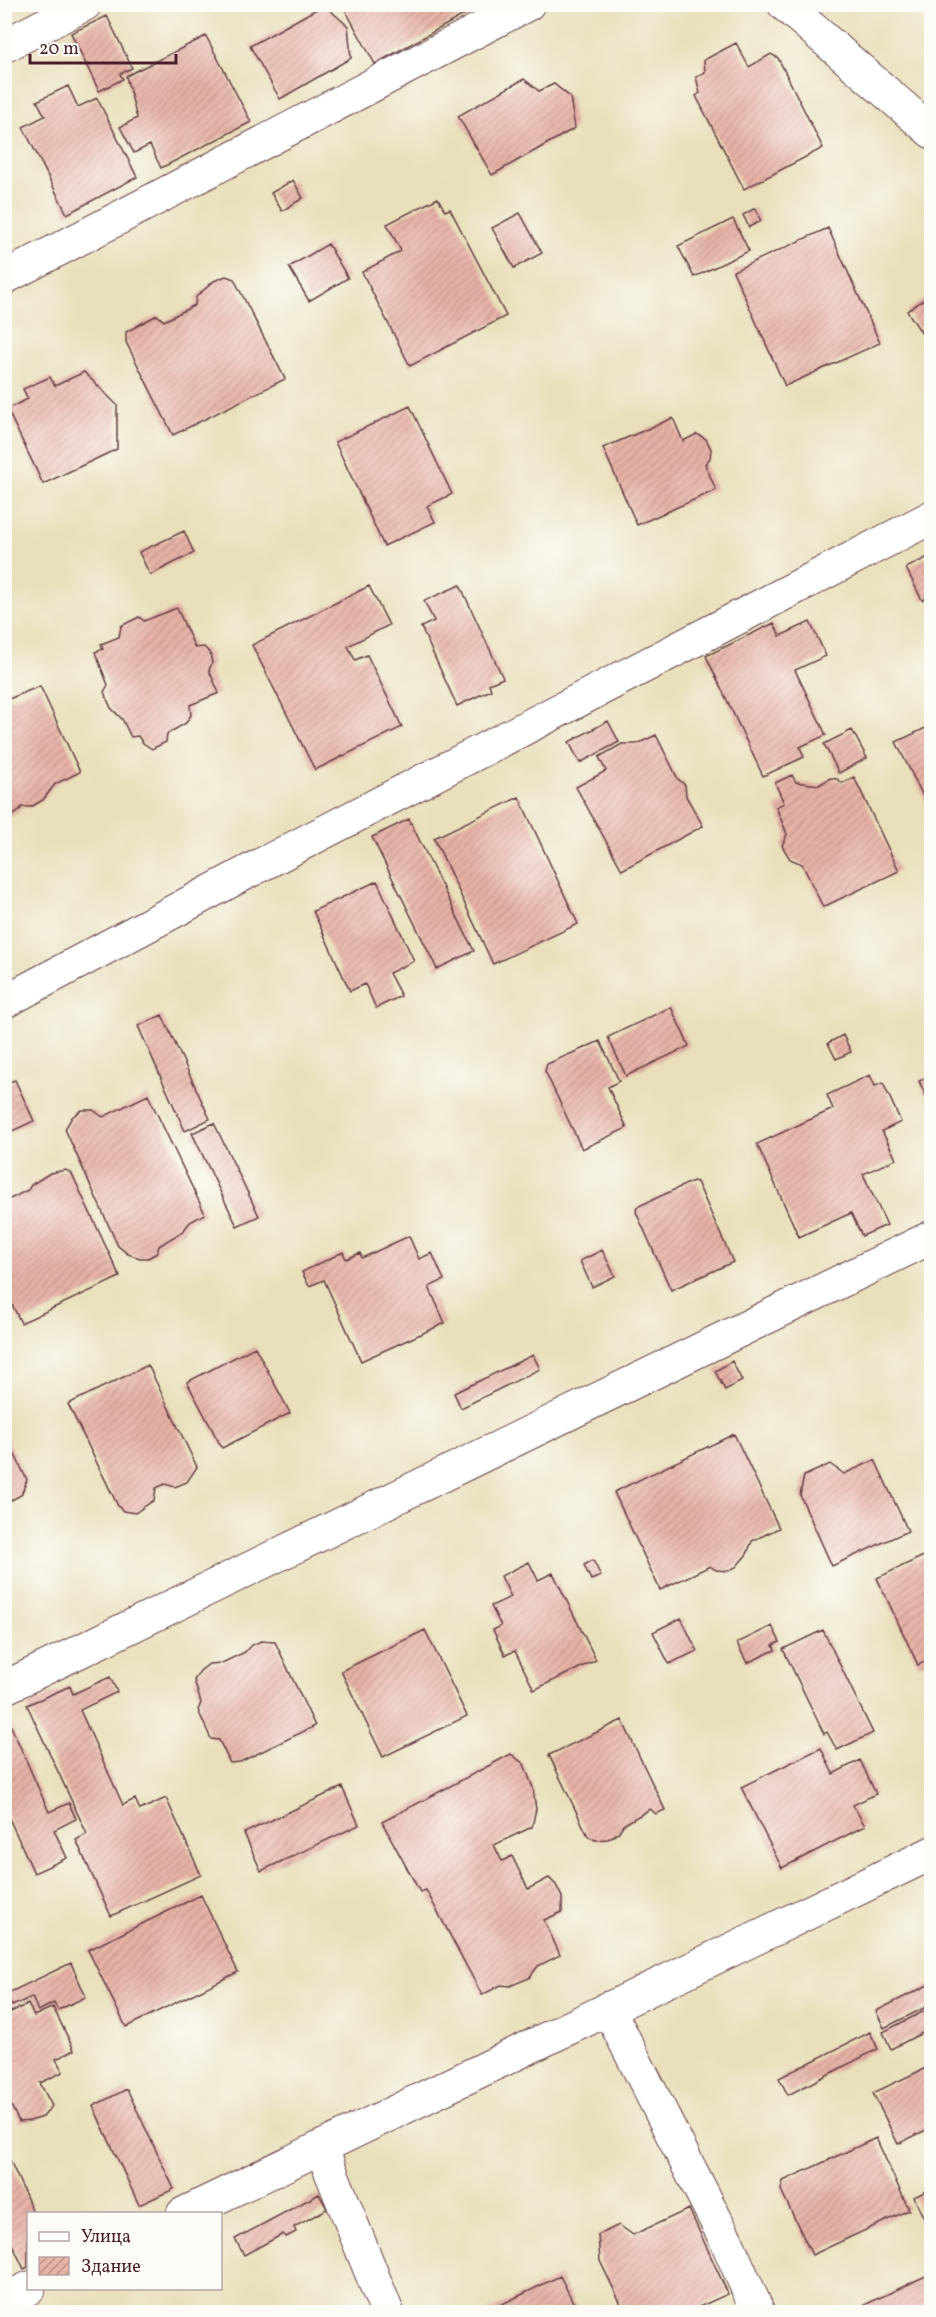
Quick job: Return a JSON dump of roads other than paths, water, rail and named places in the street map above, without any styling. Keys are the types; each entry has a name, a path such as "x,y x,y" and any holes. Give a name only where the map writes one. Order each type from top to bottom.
{"street":[{"path":"4,46 85,4"},
{"path":"4,278 528,4"},
{"path":"784,4 932,132"},
{"path":"4,1002 317,836 932,517"},
{"path":"4,1688 932,1236"},
{"path":"187,2212 932,1853"},
{"path":"608,2008 726,2240 758,2313"},
{"path":"321,2147 387,2313"},
{"path":"4,2300 27,2290"}]}
